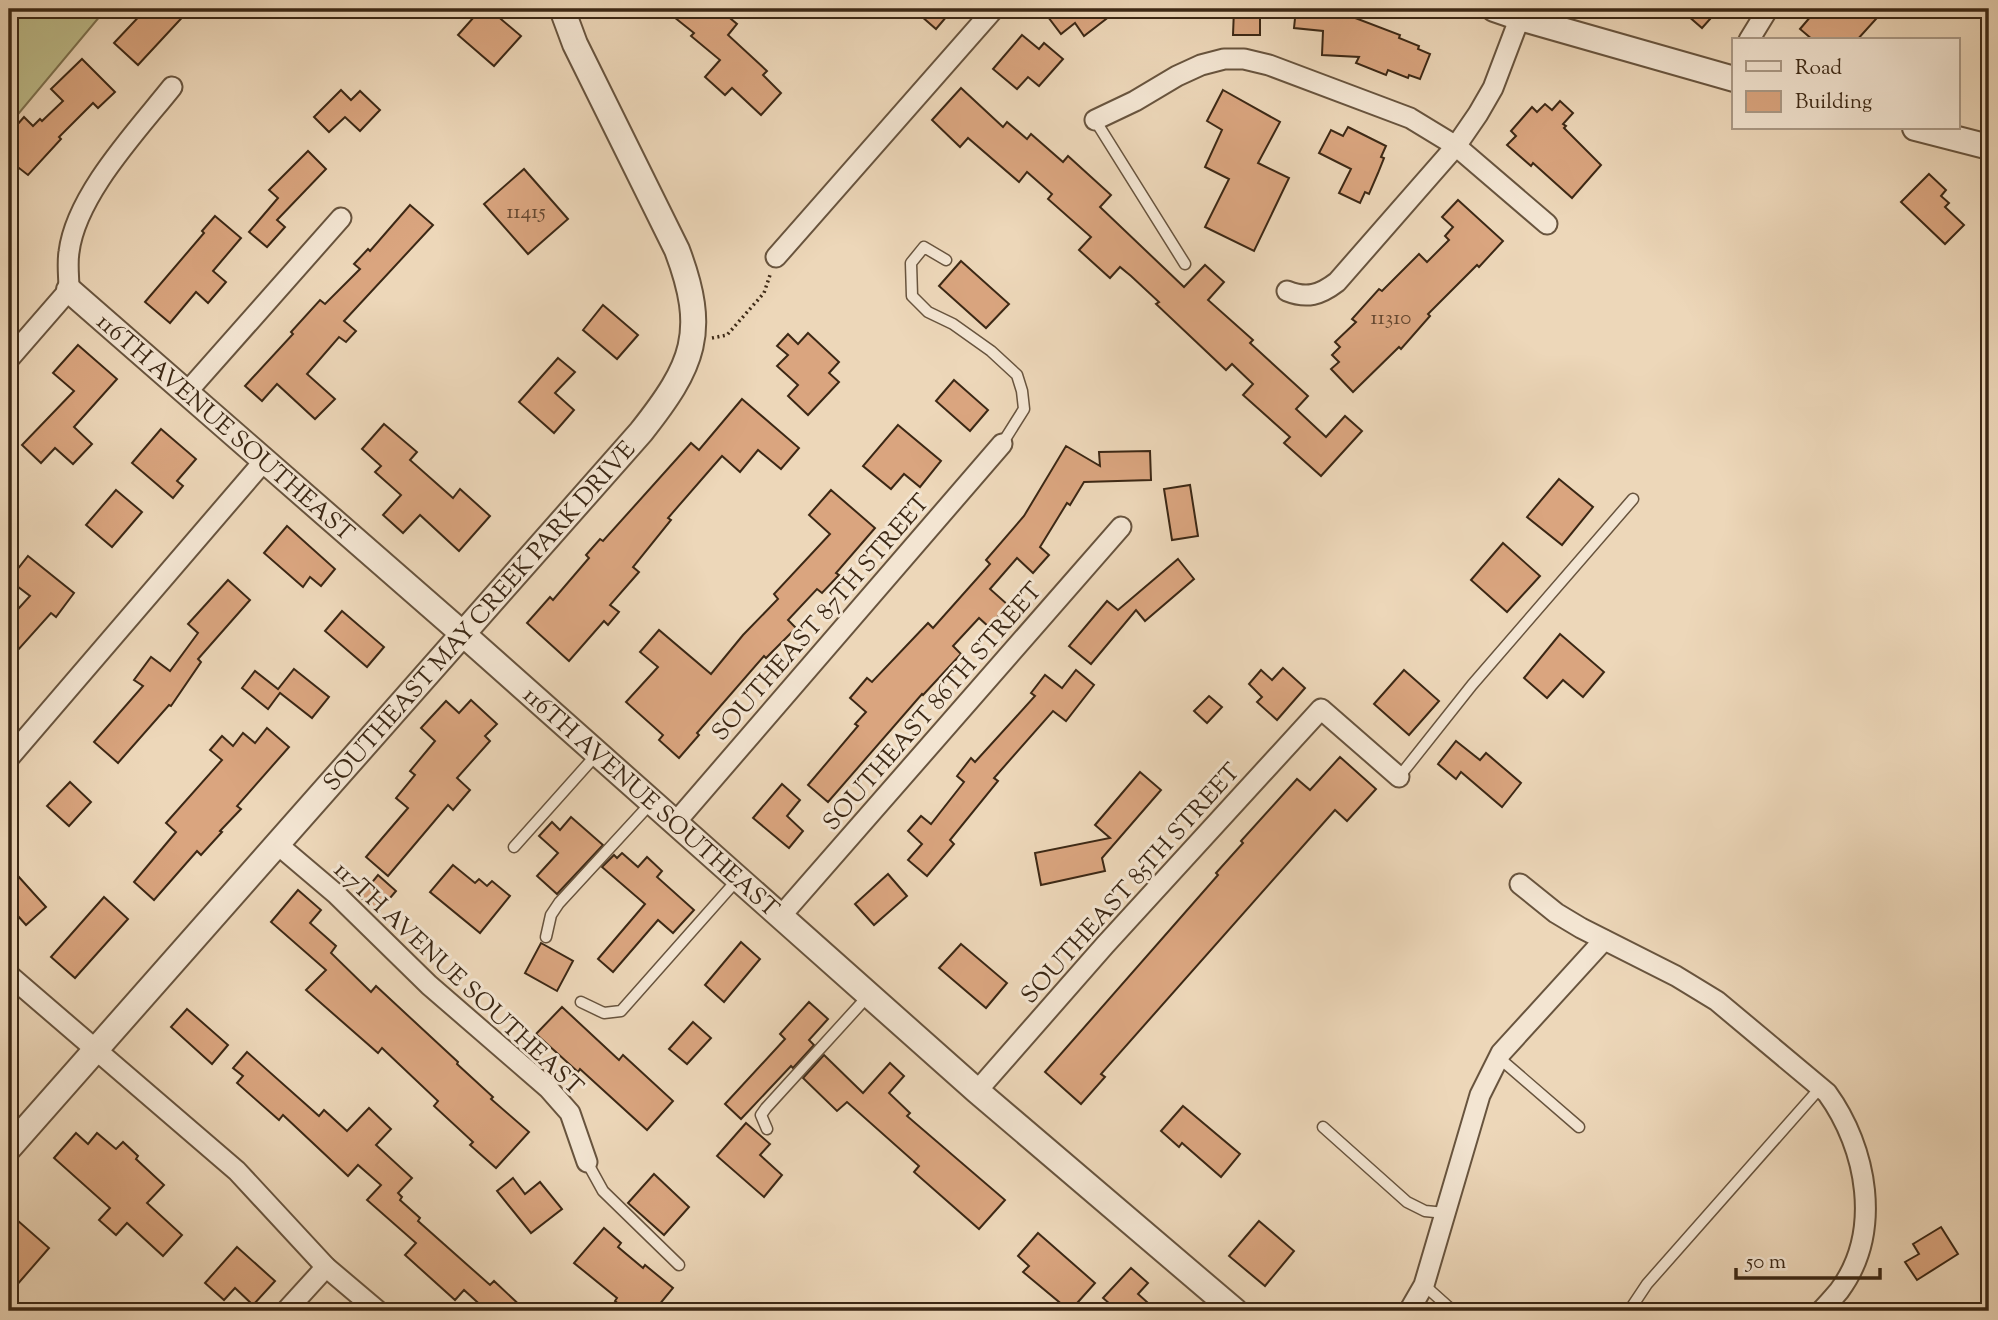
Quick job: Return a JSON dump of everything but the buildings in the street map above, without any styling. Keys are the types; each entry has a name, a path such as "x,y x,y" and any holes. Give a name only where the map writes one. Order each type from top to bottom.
{"street":[{"name":"SOUTHEAST MAY CREEK PARK DRIVE","path":"9,1148 653,416 683,371 691,342 694,307 688,280 677,250 575,44 562,9"},
{"path":"776,257 994,9"},
{"path":"1494,9 1522,14 1732,78"},
{"path":"1750,38 1768,9"},
{"path":"1287,291 1299,296 1311,296 1325,291 1337,282 1456,146 1493,88 1522,14"},
{"path":"1096,120 1201,65 1224,59 1244,59 1269,65 1410,117 1456,146 1546,224"},
{"path":"9,359 69,290 69,251 80,214 97,183 172,87"},
{"path":"1923,130 1989,147"},
{"path":"187,392 341,218"},
{"name":"116TH AVENUE SOUTHEAST","path":"69,290 463,634 977,1091 1235,1311"},
{"name":"SOUTHEAST 87TH STREET","path":"675,822 1002,444"},
{"path":"9,758 264,461"},
{"name":"SOUTHEAST 86TH STREET","path":"780,917 1121,527"},
{"name":"SOUTHEAST 85TH STREET","path":"977,1091 1105,945 1321,709 1399,777"},
{"name":"117TH AVENUE SOUTHEAST","path":"277,844 337,894 429,985 548,1088 570,1113 587,1163"},
{"path":"1520,884 1556,913 1717,1000 1820,1087 1839,1110 1856,1147 1865,1187 1865,1208 1858,1251 1840,1290 1821,1311"},
{"path":"1409,1311 1424,1285 1480,1095 1498,1057 1604,940"},
{"path":"9,975 237,1171 326,1267 377,1311"},
{"path":"286,1311 326,1267"}],"lane":[{"path":"1096,120 1185,264"},
{"path":"946,260 923,247 911,263 912,296 928,312 953,324 1017,375 1024,410 1002,444"},
{"path":"1399,777 1472,685 1633,499"},
{"path":"514,847 597,753"},
{"path":"546,937 551,915 559,903 652,802"},
{"path":"581,1002 604,1013 621,1011 737,879"},
{"path":"766,1129 761,1115 766,1108 869,995"},
{"path":"1498,1057 1579,1127"},
{"path":"1629,1311 1647,1284 1820,1087"},
{"path":"1323,1127 1407,1202 1425,1211 1445,1213"},
{"path":"587,1163 603,1191 679,1265"},
{"path":"1424,1285 1453,1311"}],"path":[{"path":"691,342 727,335 764,293 776,257"}],"shaded area":[{"path":"9,9 106,9 9,125"}]}
